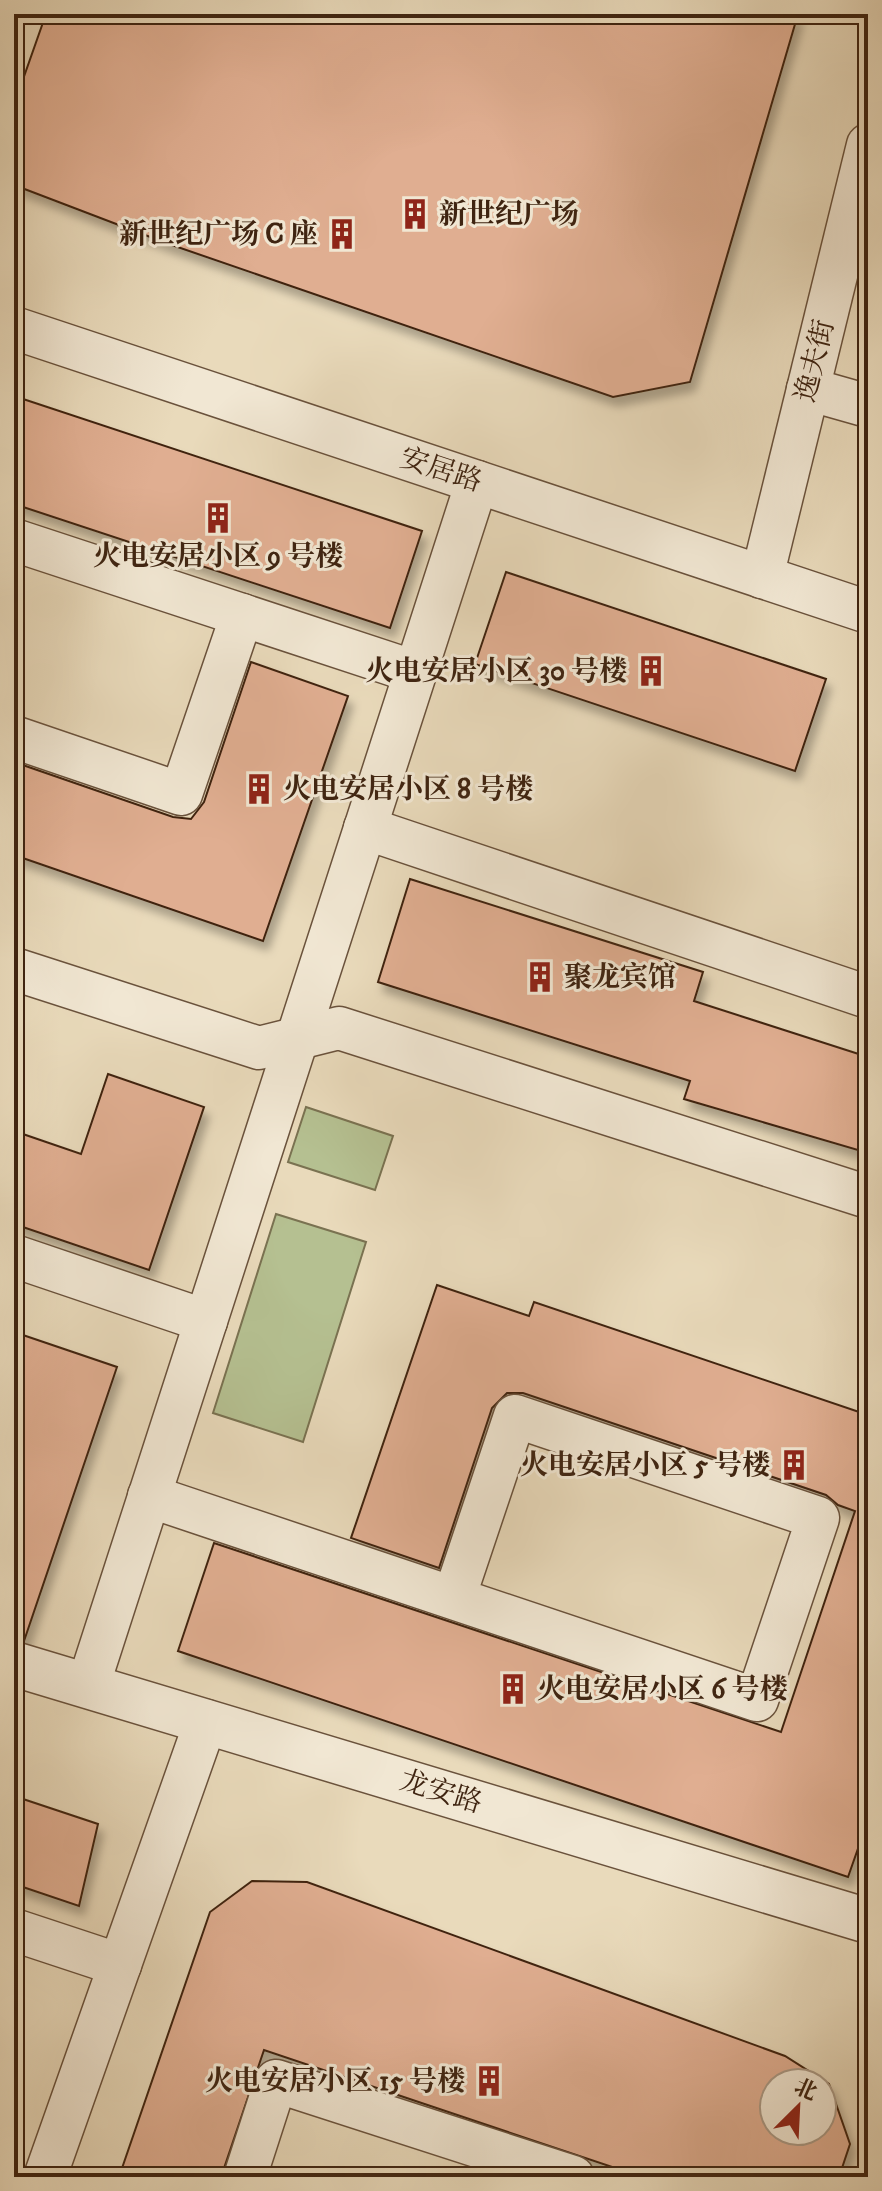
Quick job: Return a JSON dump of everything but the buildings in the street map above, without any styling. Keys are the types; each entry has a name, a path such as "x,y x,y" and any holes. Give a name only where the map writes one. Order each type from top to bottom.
{"street":[{"name":"逸夫街","path":"762,577 868,145"},
{"name":"安居路","path":"14,328 868,612"},
{"path":"808,389 868,406"},
{"path":"88,1686 477,482"},
{"path":"14,540 415,672"},
{"path":"14,737 181,794 242,615"},
{"path":"365,828 868,997"},
{"path":"14,969 259,1048 339,1028 868,1197"},
{"path":"17,1266 206,1321"},
{"path":"149,1496 757,1700 818,1518 515,1416 454,1598"},
{"name":"龙安路","path":"14,1664 868,1921"},
{"path":"45,2177 206,1721"},
{"path":"14,1930 120,1965"},
{"path":"245,2177 276,2081 573,2177"}],"green space":[{"path":"306,1107 393,1136 375,1190 288,1162"},
{"path":"276,1214 366,1242 303,1442 213,1413"}],"place":[{"name":"新世纪广场","path":"415,214"},
{"name":"新世纪广场 C 座","path":"342,234"},
{"name":"火电安居小区 9 号楼","path":"218,518"},
{"name":"火电安居小区 30 号楼","path":"651,671"},
{"name":"火电安居小区 8 号楼","path":"259,789"},
{"name":"聚龙宾馆","path":"540,977"},
{"name":"火电安居小区 5 号楼","path":"794,1465"},
{"name":"火电安居小区 6 号楼","path":"513,1689"},
{"name":"火电安居小区 15 号楼","path":"489,2081"}]}
